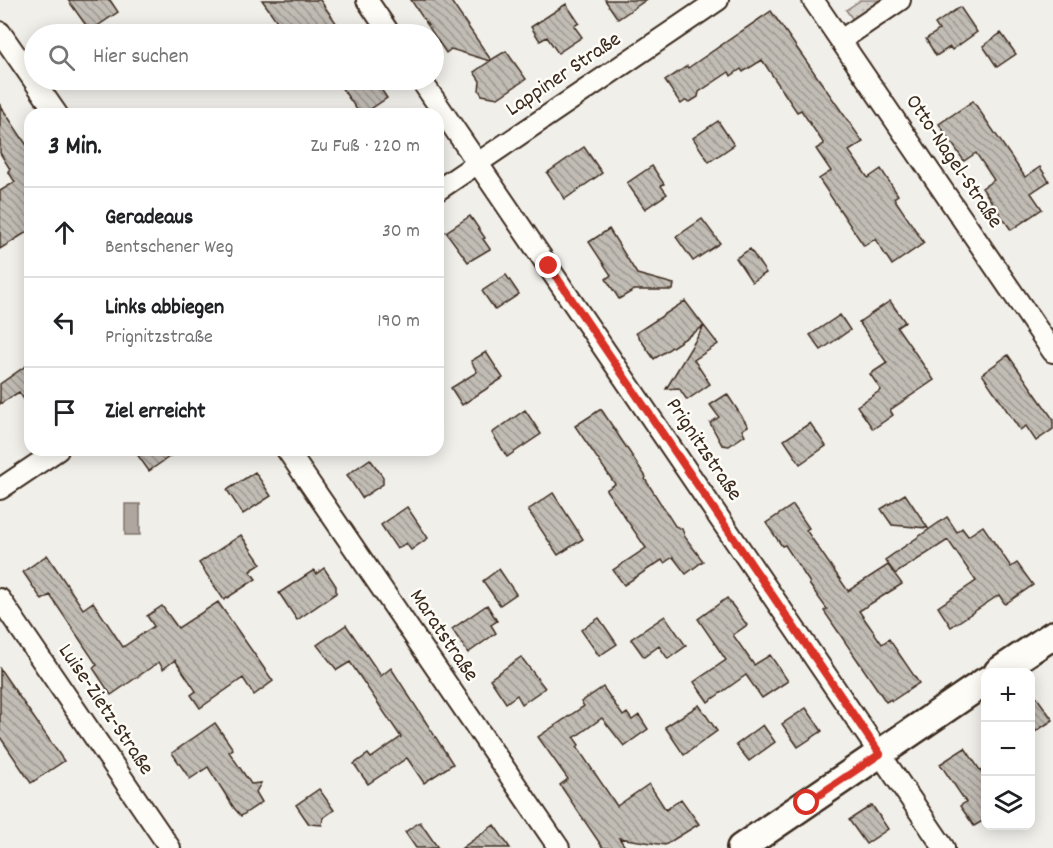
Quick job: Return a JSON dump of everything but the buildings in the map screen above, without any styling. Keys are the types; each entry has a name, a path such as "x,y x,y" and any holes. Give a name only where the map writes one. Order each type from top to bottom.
{"street":[{"path":"367,0 383,24"},
{"name":"Lappiner Straße","path":"444,186 718,0"},
{"name":"Otto-Nagel-Straße","path":"813,0 1053,351"},
{"path":"841,40 900,0"},
{"path":"0,32 24,67"},
{"path":"40,90 53,108"},
{"name":"Prignitzstraße","path":"428,90 440,108"},
{"name":"Prignitzstraße","path":"444,113 944,848"},
{"path":"0,489 49,456"},
{"name":"Maratstraße","path":"291,456 559,848"},
{"name":"Luise-Zietz-Straße","path":"0,599 170,848"},
{"path":"1004,668 1053,635"},
{"path":"741,848 981,684"}],"shaded area":[{"path":"861,0 886,0 854,21 846,10"},
{"path":"125,504 140,504 140,535 125,535"}],"route":[{"path":"549,266 880,754 807,803"}]}
